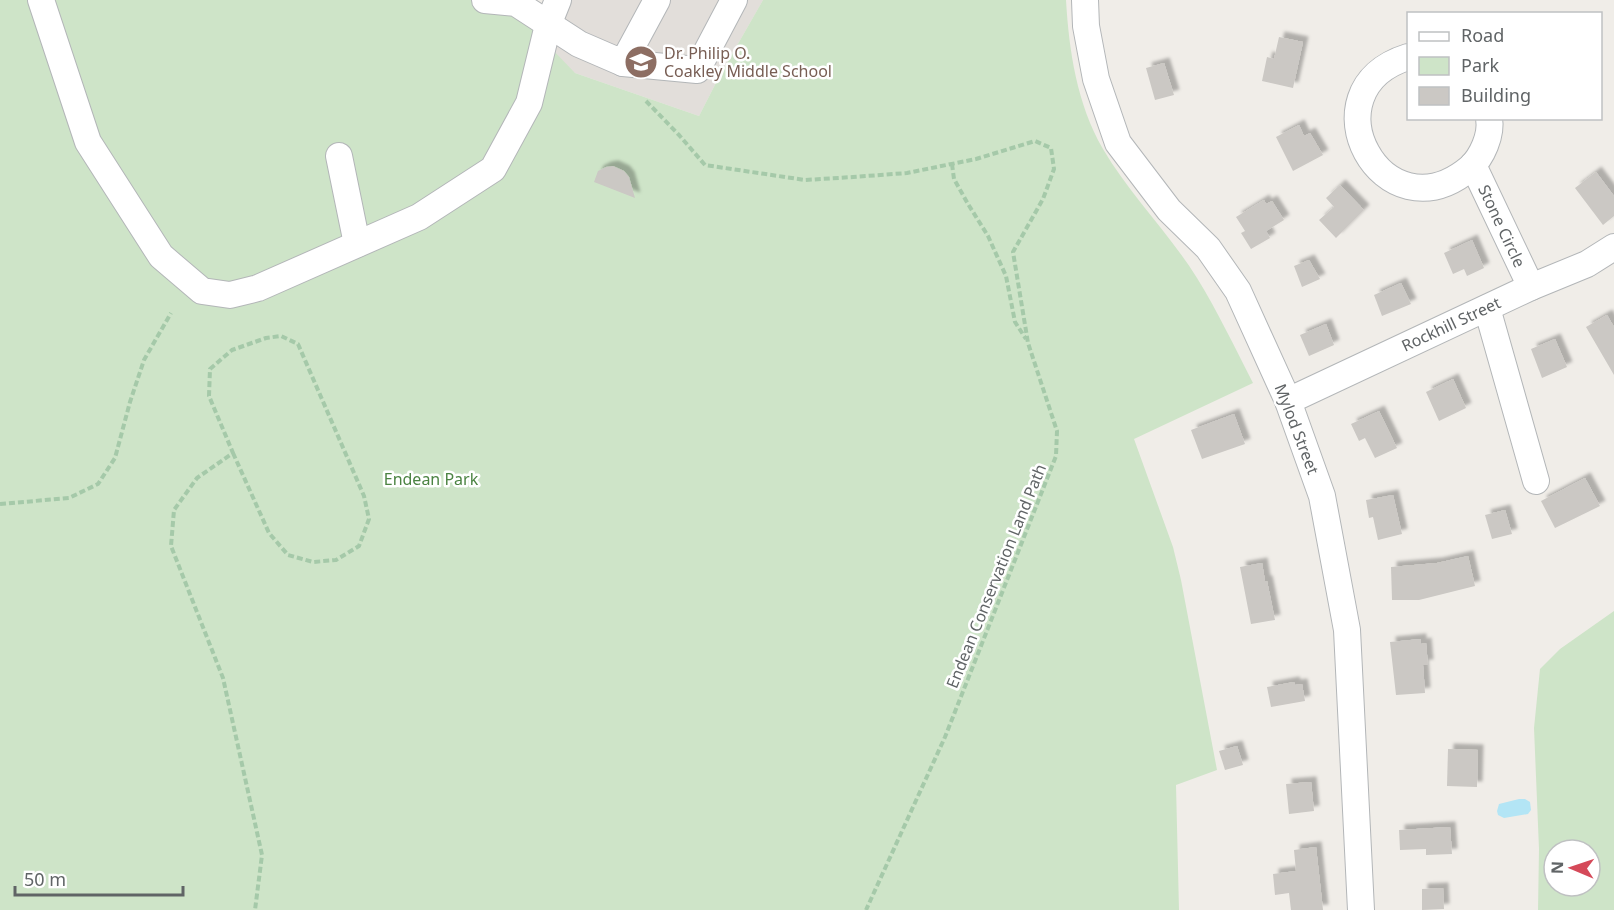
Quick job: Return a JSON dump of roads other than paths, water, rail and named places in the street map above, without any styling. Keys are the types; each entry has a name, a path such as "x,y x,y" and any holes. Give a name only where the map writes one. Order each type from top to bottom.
{"street":[{"path":"41,0 88,142 161,256 202,291 230,295 258,288 418,217 492,169 530,103 548,25 558,0"},
{"path":"485,0 516,3 579,44 623,63 697,70 734,0"},
{"path":"623,63 657,0"},
{"name":"Mylod Street","path":"1085,0 1086,26 1096,79 1118,143 1169,210 1208,248 1238,291 1288,401 1322,496 1347,630 1361,910"},
{"name":"Stone Circle","path":"1407,57 1394,62 1376,75 1364,93 1358,113 1359,134 1366,153 1379,170 1396,181 1416,187 1437,186 1457,178 1473,165 1485,146 1489,120"},
{"path":"339,156 357,244"},
{"name":"Stone Circle","path":"1473,165 1531,287"},
{"name":"Rockhill Street","path":"1288,401 1531,287 1587,264 1614,247"},
{"path":"1487,308 1536,481"}],"water":[{"path":"1519,799 1530,802 1531,810 1528,814 1504,818 1498,815 1499,804"}],"place":[{"name":"Dr. Philip O. Coakley Middle School","path":"641,62"}],"park label":[{"name":"Endean Park","path":"431,479"}]}
